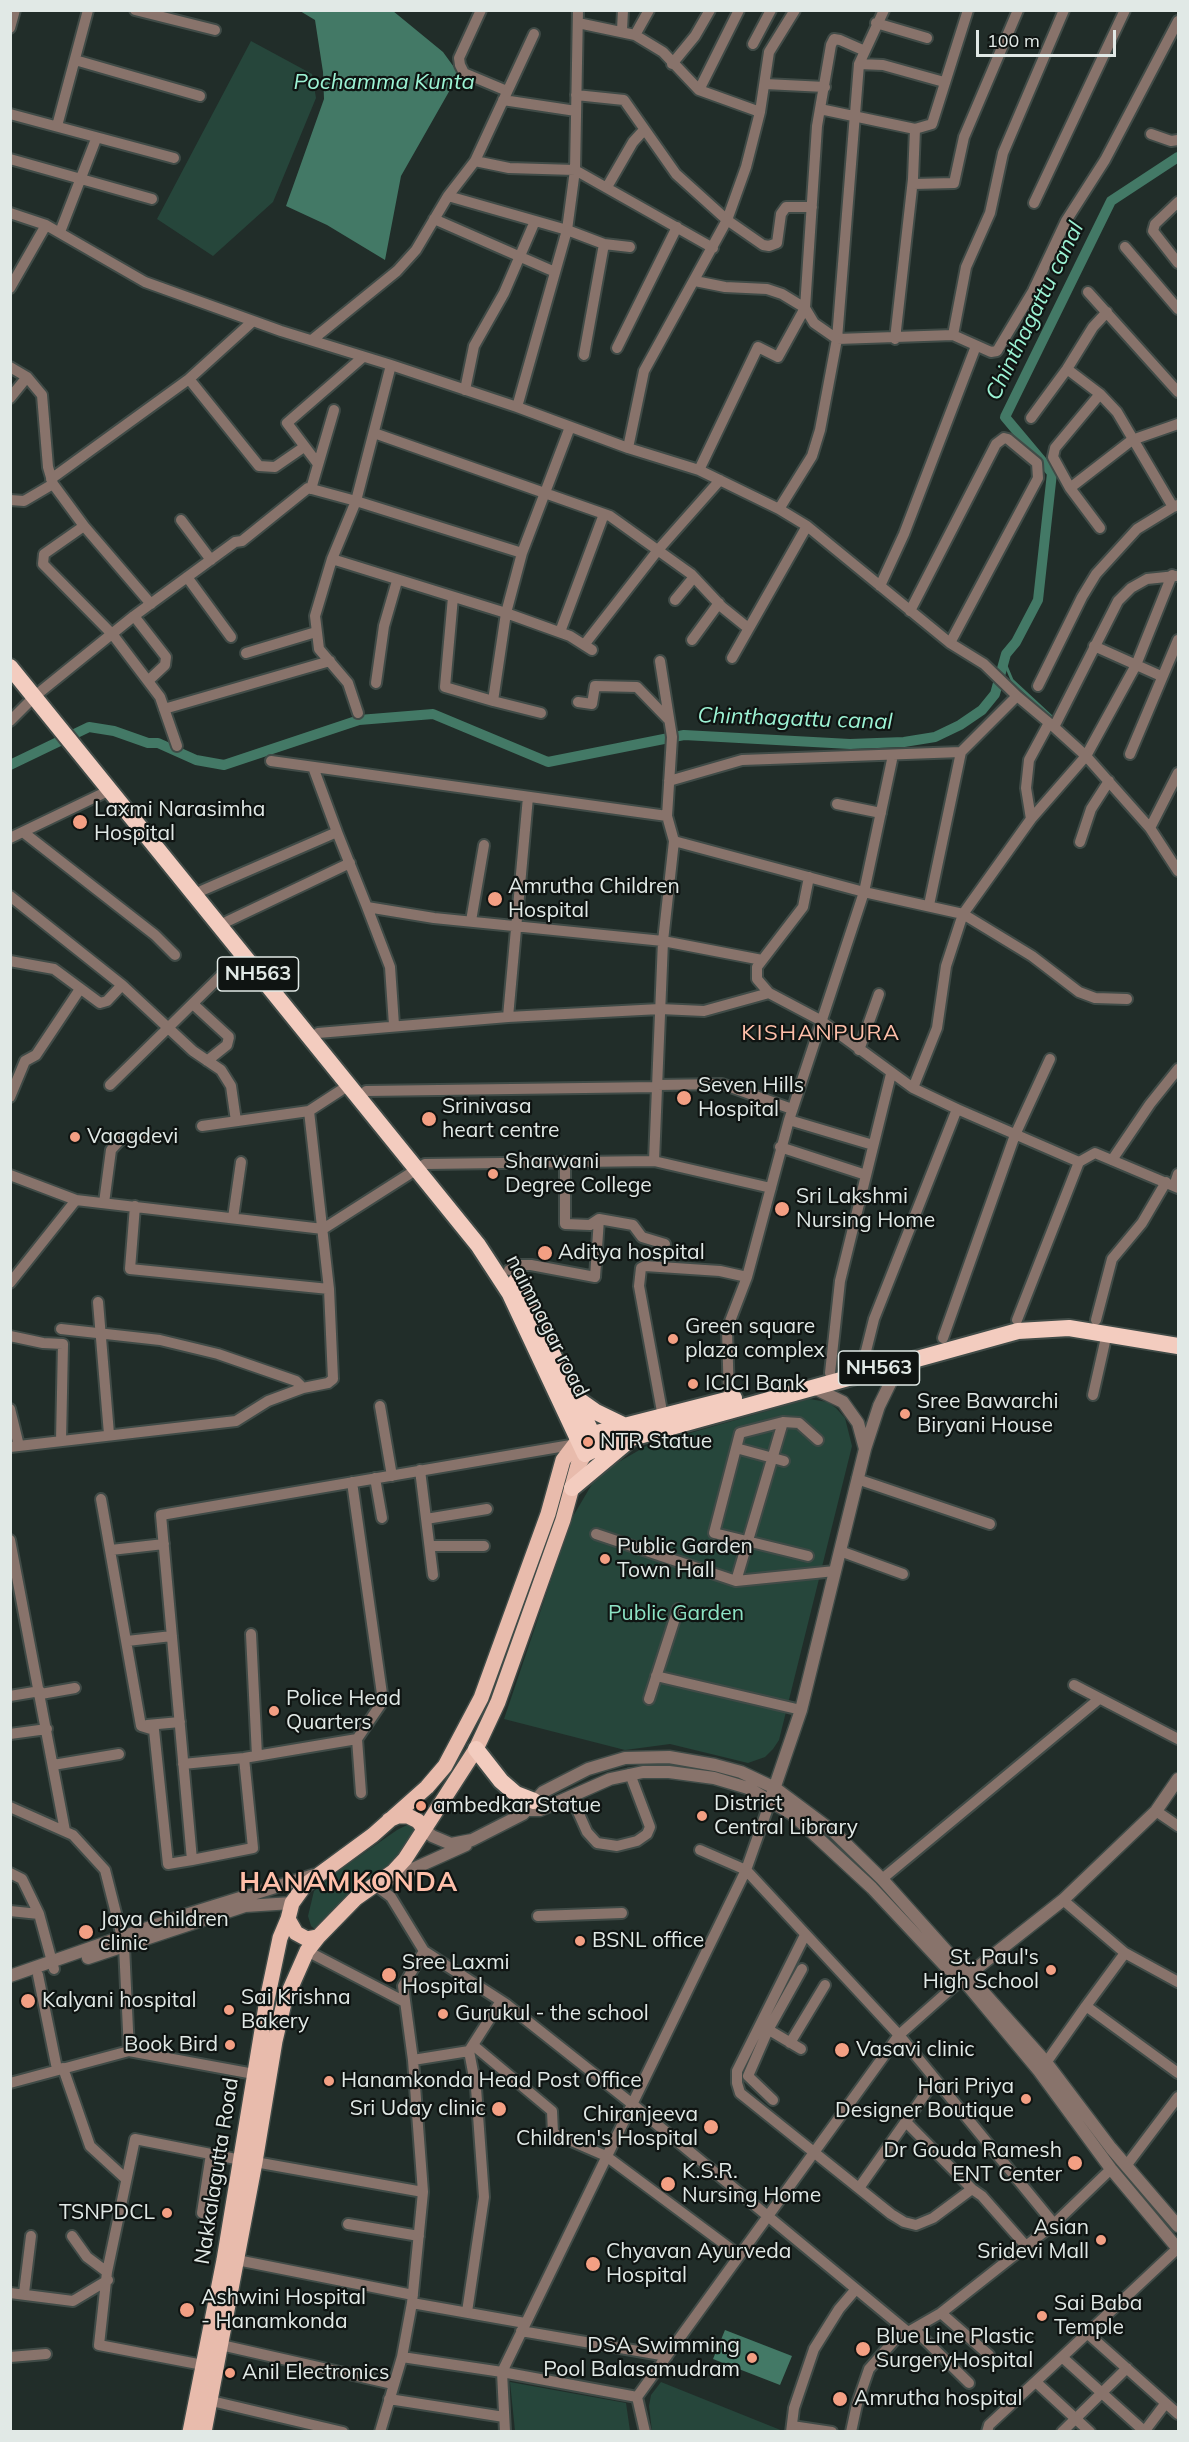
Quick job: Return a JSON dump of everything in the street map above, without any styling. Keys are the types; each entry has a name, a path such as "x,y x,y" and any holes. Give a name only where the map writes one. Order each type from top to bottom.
{"highway":[{"name":"NH563","path":"10,655 102,775 366,1091 422,1167 509,1270 576,1398 586,1443 814,1388 901,1361 1018,1331 1069,1328 1179,1346"},
{"name":"NH563","path":"10,667 38,694"},
{"name":"naimnagar road","path":"102,775 110,790 242,955 349,1085 422,1167 484,1253 510,1294 586,1443"},
{"name":"NH563","path":"628,1432 663,1417 863,1363 943,1338 1017,1320 1061,1317 1096,1320 1179,1335"},
{"path":"572,1488 628,1432 576,1398"},
{"path":"476,1749 501,1781 531,1806"}],"main road":[{"path":"204,2432 204,2399 221,2345 237,2260 248,2161 284,2003 308,1951 318,1937 356,1898 377,1884 405,1859 476,1749 498,1702 563,1520 586,1443"},
{"path":"292,1903 305,1885 356,1850 427,1787 445,1766 463,1736 481,1698 548,1514 563,1460 586,1443"},
{"path":"389,1820 398,1816 408,1816 418,1821 424,1829"},
{"name":"Nakkalagutta Road","path":"190,2432 204,2399 203,2365 248,2161 254,2074 274,1965 292,1903"},
{"path":"288,1919 302,1938 307,1940 318,1937"}],"street":[{"path":"10,28 15,10"},
{"path":"57,126 88,10"},
{"path":"135,10 215,30"},
{"path":"481,10 459,58 464,73 505,96 576,111"},
{"path":"517,407 567,230 575,170 578,10"},
{"path":"622,30 623,10"},
{"path":"636,35 649,10"},
{"path":"672,64 695,36 710,10"},
{"path":"699,90 738,10"},
{"path":"753,44 771,10"},
{"path":"628,448 644,371 713,248 726,220 746,167 760,112 772,45 795,10"},
{"path":"779,510 812,456 817,442 837,339 859,64 884,10"},
{"path":"820,109 855,114 915,129 932,124 968,10"},
{"path":"913,184 954,183 964,136 1018,10"},
{"path":"953,335 966,267 990,213 1003,153 1064,10"},
{"path":"1034,203 1125,10"},
{"path":"695,280 725,287 767,289 782,294 805,308 813,323 837,339 895,339 953,335 991,352 1001,348 1033,291 1066,221 1105,160 1179,21"},
{"path":"578,23 622,30 636,35 663,52 699,90 760,112"},
{"path":"876,23 927,38"},
{"path":"312,340 407,261 448,196 475,161 534,34"},
{"path":"699,470 758,346 778,357 805,308 820,109 834,39 865,51"},
{"path":"75,60 200,96"},
{"path":"859,64 883,65 944,82"},
{"path":"765,84 825,87"},
{"path":"576,95 624,100 676,174 726,220 769,246 777,243 781,213 786,207 812,207"},
{"path":"10,114 96,139 174,158"},
{"path":"895,339 913,184 915,129"},
{"path":"607,186 636,137 644,130"},
{"path":"1152,134 1171,141 1179,140"},
{"path":"60,232 96,139"},
{"path":"10,159 152,199"},
{"path":"475,161 509,168 575,170 607,186 713,248"},
{"path":"448,196 567,230 604,244 630,247"},
{"path":"1179,202 1155,224 1153,231 1179,263"},
{"path":"10,213 60,232 145,282 253,321 517,407 628,448 699,470 779,510 807,526 950,643 984,664 1052,725 1086,756 1150,828 1179,871"},
{"path":"434,219 520,255 555,273"},
{"path":"465,390 474,346 504,293 535,221"},
{"path":"10,288 46,225"},
{"path":"617,348 677,228"},
{"path":"584,355 604,244"},
{"path":"1125,247 1179,309"},
{"path":"1088,292 1179,392"},
{"path":"1031,418 1067,369 1093,327 1107,312"},
{"path":"10,500 24,501 52,481 189,379 253,321"},
{"path":"880,585 904,534 976,346"},
{"path":"318,464 287,423 363,357"},
{"path":"357,713 348,683 320,649 315,616 332,559 356,501 391,365"},
{"path":"10,367 27,377 42,395 52,481 84,526 151,604"},
{"path":"1038,686 1082,597 1096,574 1137,530 1176,506 1132,440 1117,412 1100,394 1067,369"},
{"path":"10,398 27,377"},
{"path":"189,379 259,466 274,467 304,447"},
{"path":"1100,394 1053,452 1054,461 1070,488 1100,528"},
{"path":"10,721 38,694 135,616 311,489 334,410"},
{"path":"1070,488 1132,440 1179,424"},
{"path":"493,700 506,613 522,553 570,427"},
{"path":"374,433 604,514 694,576 719,603 748,628"},
{"path":"910,610 996,444 1004,438 1008,439 1037,463 1038,478 950,643"},
{"path":"332,559 506,613 560,632 588,647 658,550 720,480"},
{"path":"311,489 522,553"},
{"path":"560,632 604,514"},
{"path":"181,520 211,560"},
{"path":"84,526 45,554 42,560 113,635 160,697 177,746"},
{"path":"732,658 807,526"},
{"path":"675,600 694,576"},
{"path":"1031,819 1026,788 1029,760 1052,725 1124,594 1148,579 1175,576"},
{"path":"913,1088 937,1028 946,966 963,914 1031,819 1086,756 1136,665 1175,576"},
{"path":"187,578 231,637"},
{"path":"376,683 384,626 397,581"},
{"path":"453,597 445,687 541,713"},
{"path":"692,640 719,603"},
{"path":"135,616 166,657 165,665 148,681"},
{"path":"246,653 316,632"},
{"path":"1130,754 1161,676 1179,640"},
{"path":"1094,646 1161,676"},
{"path":"165,709 330,661"},
{"path":"654,1161 663,941 674,840 667,816 672,737 660,661"},
{"path":"578,702 592,704 595,686 637,687 669,720"},
{"path":"929,905 961,752 1014,693"},
{"path":"669,781 742,760 961,752"},
{"path":"729,1400 727,1329 747,1277 790,1115 864,892 893,755"},
{"path":"271,761 667,816"},
{"path":"313,767 391,975 394,1025"},
{"path":"1150,828 1179,773"},
{"path":"1080,842 1091,809 1108,781"},
{"path":"10,838 110,790"},
{"path":"508,1017 528,797"},
{"path":"837,804 881,813"},
{"path":"23,831 155,935 175,955"},
{"path":"201,891 337,832"},
{"path":"674,840 864,892 963,914 1032,956 1079,992 1095,998 1126,999"},
{"path":"471,921 484,844"},
{"path":"226,922 350,863"},
{"path":"809,877 803,907 757,967 756,976 769,993 820,1020 913,1088 1079,1162"},
{"path":"10,896 122,985 167,1029 227,1077 236,1121"},
{"path":"367,907 471,921 663,941 762,960"},
{"path":"110,1085 242,955"},
{"path":"10,961 49,967 100,1003 107,1001 122,985"},
{"path":"10,1097 26,1061 36,1055 80,988"},
{"path":"318,1033 508,1017 660,1009 704,1011 769,993"},
{"path":"858,1050 879,994"},
{"path":"193,1004 229,1037 227,1045 207,1061"},
{"path":"943,1338 1015,1135 1050,1059"},
{"path":"1112,1160 1150,1104 1179,1069"},
{"path":"830,1372 840,1281 891,1074"},
{"path":"366,1091 722,1084 790,1115 873,1145"},
{"path":"202,1126 309,1111 349,1085"},
{"path":"863,1363 873,1319 957,1109"},
{"path":"10,1409 14,1446 236,1421 268,1401 303,1388 328,1383 333,1379 329,1289 309,1111"},
{"path":"104,1203 111,1150 121,1139 151,1137"},
{"path":"780,1148 866,1175"},
{"path":"1017,1320 1079,1162 1095,1153 1173,1185"},
{"path":"10,1175 76,1200 323,1229 422,1167 654,1161 771,1188"},
{"path":"233,1218 241,1162"},
{"path":"565,1162 565,1224 590,1225 599,1219 633,1225 642,1237 665,1244"},
{"path":"1096,1320 1112,1259 1173,1185 1179,1174"},
{"path":"10,1283 76,1200"},
{"path":"135,1206 130,1269 329,1289"},
{"path":"509,1270 521,1265 531,1265 595,1277 599,1219"},
{"path":"663,1417 639,1286 641,1268 645,1266 720,1271 747,1277"},
{"path":"98,1302 109,1434"},
{"path":"61,1329 160,1340 218,1354 297,1381 303,1388"},
{"path":"1093,1395 1107,1333"},
{"path":"10,1335 43,1343 63,1344 61,1441"},
{"path":"505,2432 502,2372 746,1870 801,1710 865,1449 879,1406 901,1361"},
{"path":"814,1388 843,1402 858,1423 865,1449"},
{"path":"380,1406 392,1476"},
{"path":"808,1556 714,1533 740,1433 783,1422 799,1423 818,1440"},
{"path":"736,1581 783,1422"},
{"path":"192,1860 161,1515 586,1443"},
{"path":"736,1448 784,1461"},
{"path":"420,1470 433,1575"},
{"path":"375,1478 382,1518"},
{"path":"857,1479 990,1524"},
{"path":"352,1482 383,1701 357,1739 361,1793"},
{"path":"101,1499 141,1726"},
{"path":"426,1519 487,1509"},
{"path":"596,1534 736,1581 835,1571"},
{"path":"10,1540 65,1831"},
{"path":"111,1550 164,1544"},
{"path":"430,1546 484,1546"},
{"path":"840,1551 903,1574"},
{"path":"649,1699 678,1609"},
{"path":"251,1634 257,1756"},
{"path":"127,1641 172,1636"},
{"path":"656,1676 801,1710"},
{"path":"1074,1685 1179,1739"},
{"path":"10,1696 75,1688"},
{"path":"882,1879 1099,1699"},
{"path":"141,1726 180,1722"},
{"path":"141,1726 154,1730 168,1864 253,1848 244,1758"},
{"path":"10,1734 47,1729"},
{"path":"183,1764 244,1758 357,1739"},
{"path":"53,1765 119,1754"},
{"path":"969,2383 911,2330 856,2289 631,2103 501,2001 424,1951 391,1897 377,1884 411,1872 472,1840 531,1806 543,1792 588,1769 625,1758 645,1756 669,1757 741,1772 834,1832 882,1879 1126,2166 1177,2238"},
{"path":"531,1806 540,1810 610,1779 630,1774 669,1772 714,1778 773,1794 872,1888 946,1968 965,1977"},
{"path":"571,1796 587,1832 597,1843 617,1846 637,1841 647,1834 650,1827 630,1774"},
{"path":"645,2432 637,2397 814,2149 899,2035 965,1977 1063,1900 1156,1811 1179,1779"},
{"path":"10,1807 73,1835 105,1870 123,1942 129,2050"},
{"path":"1156,1811 1179,1826"},
{"path":"424,1829 432,1836 451,1844 472,1840"},
{"path":"700,1850 746,1870 899,2035 1054,2224"},
{"path":"10,1873 22,1879 39,1914 53,1966"},
{"path":"10,1977 53,1966 267,1888 318,1874"},
{"path":"1063,1900 1125,1953 1179,1982"},
{"path":"123,1942 245,1906 292,1903"},
{"path":"10,1911 39,1914"},
{"path":"538,1916 622,1913"},
{"path":"773,2100 748,2076 764,2027 805,1935"},
{"path":"308,1951 405,2002"},
{"path":"380,2432 402,2357 413,2299 419,2236 423,2192 413,2060 403,1986 424,1951"},
{"path":"1043,2067 1125,1953"},
{"path":"10,1984 38,1975 53,1966"},
{"path":"802,1969 737,2071 740,2093 904,2222 916,2225 933,2218 972,2188"},
{"path":"38,1975 60,2068 90,2146 126,2179"},
{"path":"790,2043 825,1985"},
{"path":"467,2312 484,2197 471,2048 501,2001"},
{"path":"1086,2006 1179,2073"},
{"path":"764,2027 801,2049"},
{"path":"413,2060 471,2048 552,2111 553,2133 606,2156 739,2255"},
{"path":"10,2083 129,2050 254,2074"},
{"path":"1043,2067 1110,2169 1177,2238"},
{"path":"859,2188 935,2080"},
{"path":"1126,2166 1179,2097"},
{"path":"907,2122 982,2196 1026,2246"},
{"path":"203,2365 99,2345 107,2276 135,2139 423,2192"},
{"path":"202,2213 211,2154"},
{"path":"851,2432 857,2404 869,2369 899,2335 941,2313 1054,2224 1110,2169"},
{"path":"348,2224 419,2236"},
{"path":"24,2293 31,2236"},
{"path":"72,2236 92,2262 107,2276"},
{"path":"987,2432 989,2425 1087,2333 1177,2238"},
{"path":"237,2260 413,2299 523,2327 667,2356"},
{"path":"10,2293 73,2301 107,2276"},
{"path":"832,2432 792,2429 794,2408 814,2349 839,2309 856,2289"},
{"path":"941,2313 989,2355"},
{"path":"1087,2333 1179,2414"},
{"path":"221,2345 393,2384"},
{"path":"10,2357 46,2354"},
{"path":"402,2357 502,2372 637,2397"},
{"path":"1062,2357 1144,2431 1165,2404"},
{"path":"1062,2432 1127,2368"},
{"path":"1037,2382 1090,2432"},
{"path":"204,2399 343,2432"},
{"path":"389,2399 504,2417"}],"green space":[{"path":"251,41 312,74 316,98 273,202 213,256 157,219"},
{"name":"Public Garden","path":"809,1399 828,1402 836,1408 845,1418 852,1446 779,1740 773,1749 765,1757 748,1763 670,1744 625,1750 504,1719 572,1518 592,1484 610,1467 648,1445"},
{"path":"409,1824 419,1827 412,1846 318,1932 311,1926 308,1916 314,1891 341,1869"},
{"path":"510,2382 626,2403 630,2431 515,2431"},
{"path":"661,2382 783,2431 652,2431 649,2406 651,2395"}],"water":[{"name":"Pochamma Kunta","path":"300,11 393,11 443,52 459,74 401,176 385,260 327,225 286,206 324,99 323,72 315,20"},
{"name":"DSA Swimming Pool Balasamudram","path":"725,2330 792,2356 780,2385 713,2359"}],"waterway":[{"name":"Chinthagattu canal","path":"10,765 89,727 114,731 148,743 158,743 196,760 224,765 359,720 433,714 548,762 684,735 850,744 904,742 935,737 960,725 982,710 995,694 1006,654 1016,642 1038,600 1052,473 1005,417 1111,201 1178,157"},
{"path":"1004,661 1012,680 1052,717"}],"place":[{"name":"Laxmi Narasimha Hospital","path":"80,822"},
{"name":"Amrutha Children Hospital","path":"495,899"},
{"name":"Seven Hills Hospital","path":"684,1098"},
{"name":"Srinivasa heart centre","path":"429,1119"},
{"name":"Vaagdevi","path":"75,1137"},
{"name":"Sharwani Degree College","path":"493,1174"},
{"name":"Sri Lakshmi Nursing Home","path":"782,1209"},
{"name":"Aditya hospital","path":"545,1253"},
{"name":"Green square plaza complex","path":"673,1339"},
{"name":"ICICI Bank","path":"693,1384"},
{"name":"Sree Bawarchi Biryani House","path":"905,1414"},
{"name":"NTR Statue","path":"588,1442"},
{"name":"Public Garden Town Hall","path":"605,1559"},
{"name":"Police Head Quarters","path":"274,1711"},
{"name":"ambedkar Statue","path":"421,1806"},
{"name":"District Central Library","path":"702,1816"},
{"name":"Jaya Children clinic","path":"86,1932"},
{"name":"BSNL office","path":"580,1941"},
{"name":"St. Paul's High School","path":"1051,1970"},
{"name":"Sree Laxmi Hospital","path":"389,1975"},
{"name":"Kalyani hospital","path":"28,2001"},
{"name":"Sai Krishna Bakery","path":"229,2010"},
{"name":"Gurukul - the school","path":"443,2014"},
{"name":"Book Bird","path":"230,2045"},
{"name":"Vasavi clinic","path":"842,2050"},
{"name":"Hanamkonda Head Post Office","path":"329,2081"},
{"name":"Hari Priya Designer Boutique","path":"1026,2099"},
{"name":"Sri Uday clinic","path":"499,2109"},
{"name":"Chiranjeeva Children's Hospital","path":"711,2127"},
{"name":"Dr Gouda Ramesh ENT Center","path":"1075,2163"},
{"name":"K.S.R. Nursing Home","path":"668,2184"},
{"name":"TSNPDCL","path":"167,2213"},
{"name":"Asian Sridevi Mall","path":"1101,2240"},
{"name":"Chyavan Ayurveda Hospital","path":"593,2264"},
{"name":"Ashwini Hospital - Hanamkonda","path":"187,2310"},
{"name":"Sai Baba Temple","path":"1042,2316"},
{"name":"Blue Line Plastic SurgeryHospital","path":"863,2349"},
{"name":"DSA Swimming Pool Balasamudram","path":"752,2358"},
{"name":"Anil Electronics","path":"230,2373"},
{"name":"Amrutha hospital","path":"840,2399"}],"district":[{"name":"KISHANPURA","path":"821,1033"},
{"name":"HANAMKONDA","path":"349,1883"}]}
